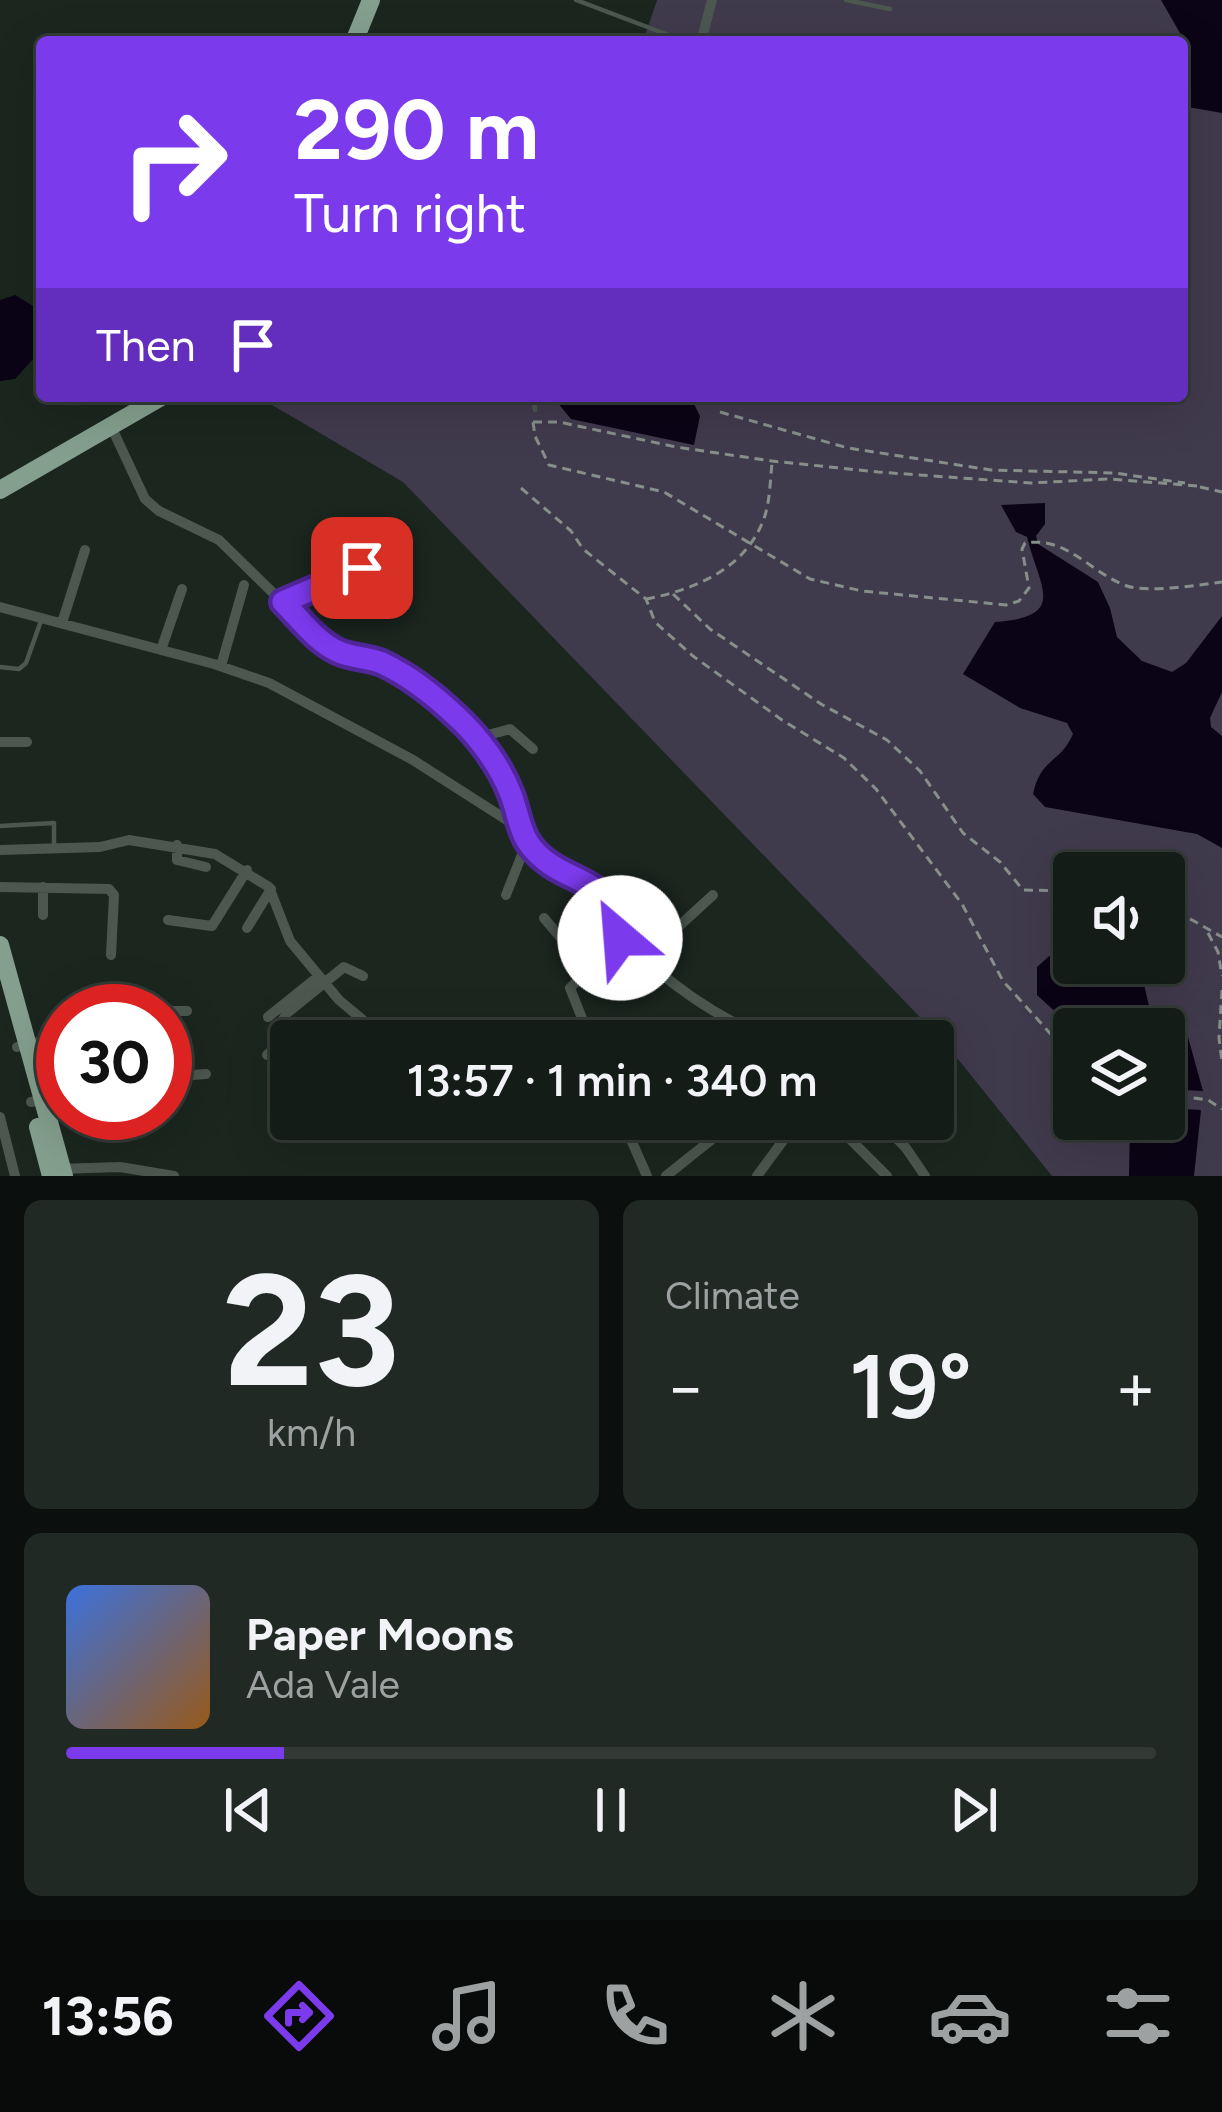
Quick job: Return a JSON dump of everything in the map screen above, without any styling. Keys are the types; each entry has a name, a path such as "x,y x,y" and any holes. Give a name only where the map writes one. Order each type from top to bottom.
{"highway":[{"path":"356,36 371,0"},
{"path":"0,490 152,402"},
{"path":"0,945 23,1045"},
{"path":"0,989 36,1076"},
{"path":"52,1140 56,1172"}],"street":[{"path":"703,36 712,0"},
{"path":"110,424 145,499 159,512 220,540 325,644 341,653 378,661 424,688 477,738 508,787 526,836 506,895"},
{"path":"62,623 85,550"},
{"path":"283,602 362,568"},
{"path":"221,666 244,585"},
{"path":"161,650 182,589"},
{"path":"0,607 269,683 413,760 526,836 558,868 601,892 618,918 620,938 692,998 728,1020"},
{"path":"477,738 510,729 533,749"},
{"path":"0,742 27,742"},
{"path":"0,850 100,847 129,840 215,854 271,889 290,941 339,1000 363,1020"},
{"path":"177,845 177,860 206,867"},
{"path":"168,920 212,926 247,870"},
{"path":"0,887 109,889 114,895 111,955"},
{"path":"43,887 43,915"},
{"path":"247,928 271,889"},
{"path":"643,959 713,896"},
{"path":"544,918 587,969"},
{"path":"583,1020 570,988 620,938"},
{"path":"268,1016 347,966 363,976"},
{"path":"267,1055 287,1037 282,1021 287,1012 321,979"},
{"path":"23,1045 36,1042"},
{"path":"192,1075 206,1074"},
{"path":"0,1117 15,1176"},
{"path":"630,1140 647,1176"},
{"path":"666,1176 711,1140"},
{"path":"757,1176 784,1140"},
{"path":"851,1140 886,1176"},
{"path":"898,1140 925,1176"},
{"path":"56,1172 120,1167 174,1176"}],"lane":[{"path":"575,0 671,36"},
{"path":"846,0 890,9"},
{"path":"533,402 535,410"},
{"path":"0,667 19,669 26,663 43,618"},
{"path":"0,826 55,823 54,850"}],"path":[{"path":"535,410 535,436 549,465 664,492 748,544 827,583 862,591 1006,604 1019,601 1029,588 1022,548 1042,540 1059,544 1131,589 1222,582"},
{"path":"721,412 848,448 992,470 1164,478 1222,492"},
{"path":"533,422 559,422 772,461 1031,483 1109,479 1198,486"},
{"path":"646,599 674,594 720,574 748,544 764,519 772,461"},
{"path":"521,488 572,531 584,549 646,599 655,622 693,656 844,758 876,789 962,904 1003,981 1053,1037"},
{"path":"674,594 710,629 821,704 887,740 920,771 963,833 1000,862 1023,890 1053,891"},
{"path":"1185,916 1222,937"},
{"path":"1206,929 1218,952 1222,976"},
{"path":"1222,990 1222,1062"},
{"path":"1185,1097 1208,1100 1222,1108"}],"shaded area":[{"path":"657,0 1222,0 1222,1176 1052,1176 954,1054 954,1020 923,1020 403,482 267,402 1188,402 1188,36 645,36"},
{"path":"1161,0 1222,0 1222,113 1188,107 1188,36 1180,33"},
{"path":"15,295 36,306 36,356 15,379 0,381 0,300"},
{"path":"557,402 693,402 700,416 694,445 571,419"},
{"path":"1045,503 1038,544 1098,582 1117,637 1142,661 1172,672 1186,663 1222,616 1222,692 1210,718 1211,727 1222,736 1222,848 1197,834 1045,807 1033,794 1036,782 1073,734 1067,723 1020,708 963,674 995,622 1033,614 1041,606 1042,585 1027,537 1016,532 1001,505"},
{"path":"1053,953 1053,984 1144,984 1149,1008 1053,1010 1037,995 1037,967"},
{"path":"1185,1036 1188,1037 1203,1091 1185,1090"},
{"path":"1185,1109 1201,1110 1194,1176 1129,1176 1130,1140 1185,1140"}],"route":[{"path":"362,568 283,602 325,644 341,653 378,661 424,688 459,718 508,787 527,842 612,903 620,938"}]}
